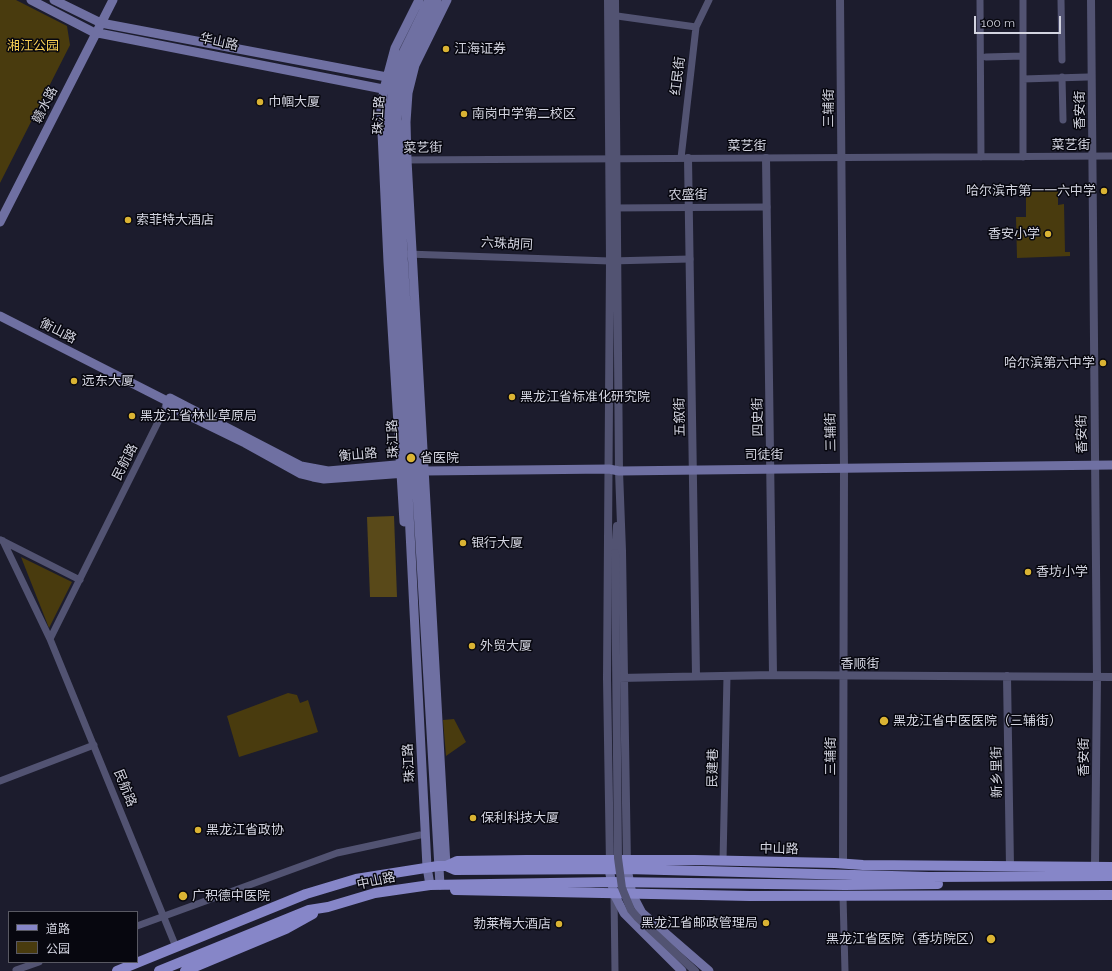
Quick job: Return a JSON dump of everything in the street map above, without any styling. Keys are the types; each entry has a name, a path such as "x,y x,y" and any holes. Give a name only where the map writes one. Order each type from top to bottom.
{"main road":[{"name":"华山路","path":"31,0 95,32 195,50 396,91"},
{"name":"华山路","path":"54,0 99,23 398,79"},
{"name":"赣水路","path":"0,222 95,32 109,0"},
{"name":"赣水路","path":"99,23 113,0"},
{"name":"珠江路","path":"419,0 395,48 398,79 396,91 395,160 410,469 424,868"},
{"name":"珠江路","path":"429,0 405,47 389,118 408,254 410,469 420,835 424,868 435,885"},
{"name":"珠江路","path":"398,79 437,0"},
{"name":"珠江路","path":"398,79 419,55 447,0"},
{"name":"赣水路","path":"0,210 95,32"},
{"name":"衡山路","path":"0,316 169,402 308,468 328,470 410,469"},
{"name":"司徒街","path":"410,469 614,470 693,468 1112,465"},
{"name":"珠江路","path":"410,469 442,866 435,885"},
{"name":"中山路","path":"138,962 306,894 356,879 442,866 457,861 610,865 723,861 843,864 863,866 1112,867"},
{"path":"750,862 772,874"},
{"path":"610,865 611,882 614,894 624,913 682,971"},
{"name":"中山路","path":"627,865 772,874 837,874 929,877 1112,876"},
{"path":"627,865 632,894 642,913 709,971"},
{"path":"837,874 863,866"},
{"name":"中山路","path":"159,971 309,910 326,907 375,893 435,885 629,882"},
{"path":"629,882 831,885 1112,883"},
{"path":"730,884 743,890 750,896"},
{"path":"750,896 764,884"},
{"path":"435,885 452,890 468,892 750,896 1112,895"},
{"path":"831,885 870,895"},
{"path":"186,971 286,929 326,907"},
{"name":"中山路","path":"116,971 136,963"}],"street":[{"path":"608,0 612,15"},
{"path":"610,865 607,678 614,470 612,15 615,0"},
{"name":"红民街","path":"684,158 696,27 709,0"},
{"name":"三辅街","path":"840,0 844,468 843,864"},
{"path":"980,0 981,157"},
{"path":"1023,0 1023,157"},
{"path":"1061,0 1062,60"},
{"name":"香安街","path":"1091,0 1097,678 1095,867"},
{"path":"612,15 696,27"},
{"path":"986,57 1023,56"},
{"path":"1023,78 1088,77"},
{"path":"1062,78 1063,120"},
{"name":"菜艺街","path":"395,160 1112,156"},
{"name":"五叙街","path":"684,158 689,207 696,676"},
{"name":"四史街","path":"766,158 771,468 772,675"},
{"name":"农盛街","path":"613,208 766,207"},
{"name":"六珠胡同","path":"408,254 614,261 690,259"},
{"name":"民航路","path":"50,639 169,402"},
{"path":"614,470 619,482 627,865"},
{"path":"619,482 615,553 618,858 622,888 631,910 637,917 694,970"},
{"name":"民航路","path":"1,540 80,580"},
{"name":"民航路","path":"1,540 50,639 176,947"},
{"name":"香顺街","path":"607,678 772,675 1112,677"},
{"name":"民建巷","path":"723,861 727,676"},
{"name":"新乡里街","path":"1007,676 1010,867"},
{"path":"0,781 94,745"},
{"path":"138,926 337,853 420,835"},
{"path":"614,894 615,971"},
{"path":"843,896 845,971"},
{"path":"16,970 36,963"}],"green space":[{"name":"湘江公园","path":"0,0 16,0 67,26 70,45 0,183"},
{"path":"1058,190 1058,205 1064,204 1065,252 1070,252 1070,256 1017,258 1016,217 1026,217 1026,191"},
{"path":"21,557 72,582 49,628"},
{"path":"288,693 297,695 300,703 308,700 318,732 239,757 227,716"},
{"path":"454,719 466,742 446,756 443,720"}],"shaded area":[{"path":"394,516 397,597 370,597 367,517"}],"place":[{"name":"江海证券","path":"446,49"},
{"name":"巾帼大厦","path":"260,102"},
{"name":"南岗中学第二校区","path":"464,114"},
{"name":"哈尔滨市第一一六中学","path":"1104,191"},
{"name":"索菲特大酒店","path":"128,220"},
{"name":"香安小学","path":"1048,234"},
{"name":"哈尔滨第六中学","path":"1103,363"},
{"name":"远东大厦","path":"74,381"},
{"name":"黑龙江省标准化研究院","path":"512,397"},
{"name":"黑龙江省林业草原局","path":"132,416"},
{"name":"省医院","path":"411,458"},
{"name":"银行大厦","path":"463,543"},
{"name":"香坊小学","path":"1028,572"},
{"name":"外贸大厦","path":"472,646"},
{"name":"黑龙江省中医医院（三辅街）","path":"884,721"},
{"name":"保利科技大厦","path":"473,818"},
{"name":"黑龙江省政协","path":"198,830"},
{"name":"广积德中医院","path":"183,896"},
{"name":"黑龙江省邮政管理局","path":"766,923"},
{"name":"勃莱梅大酒店","path":"559,924"},
{"name":"黑龙江省医院（香坊院区）","path":"991,939"}]}
